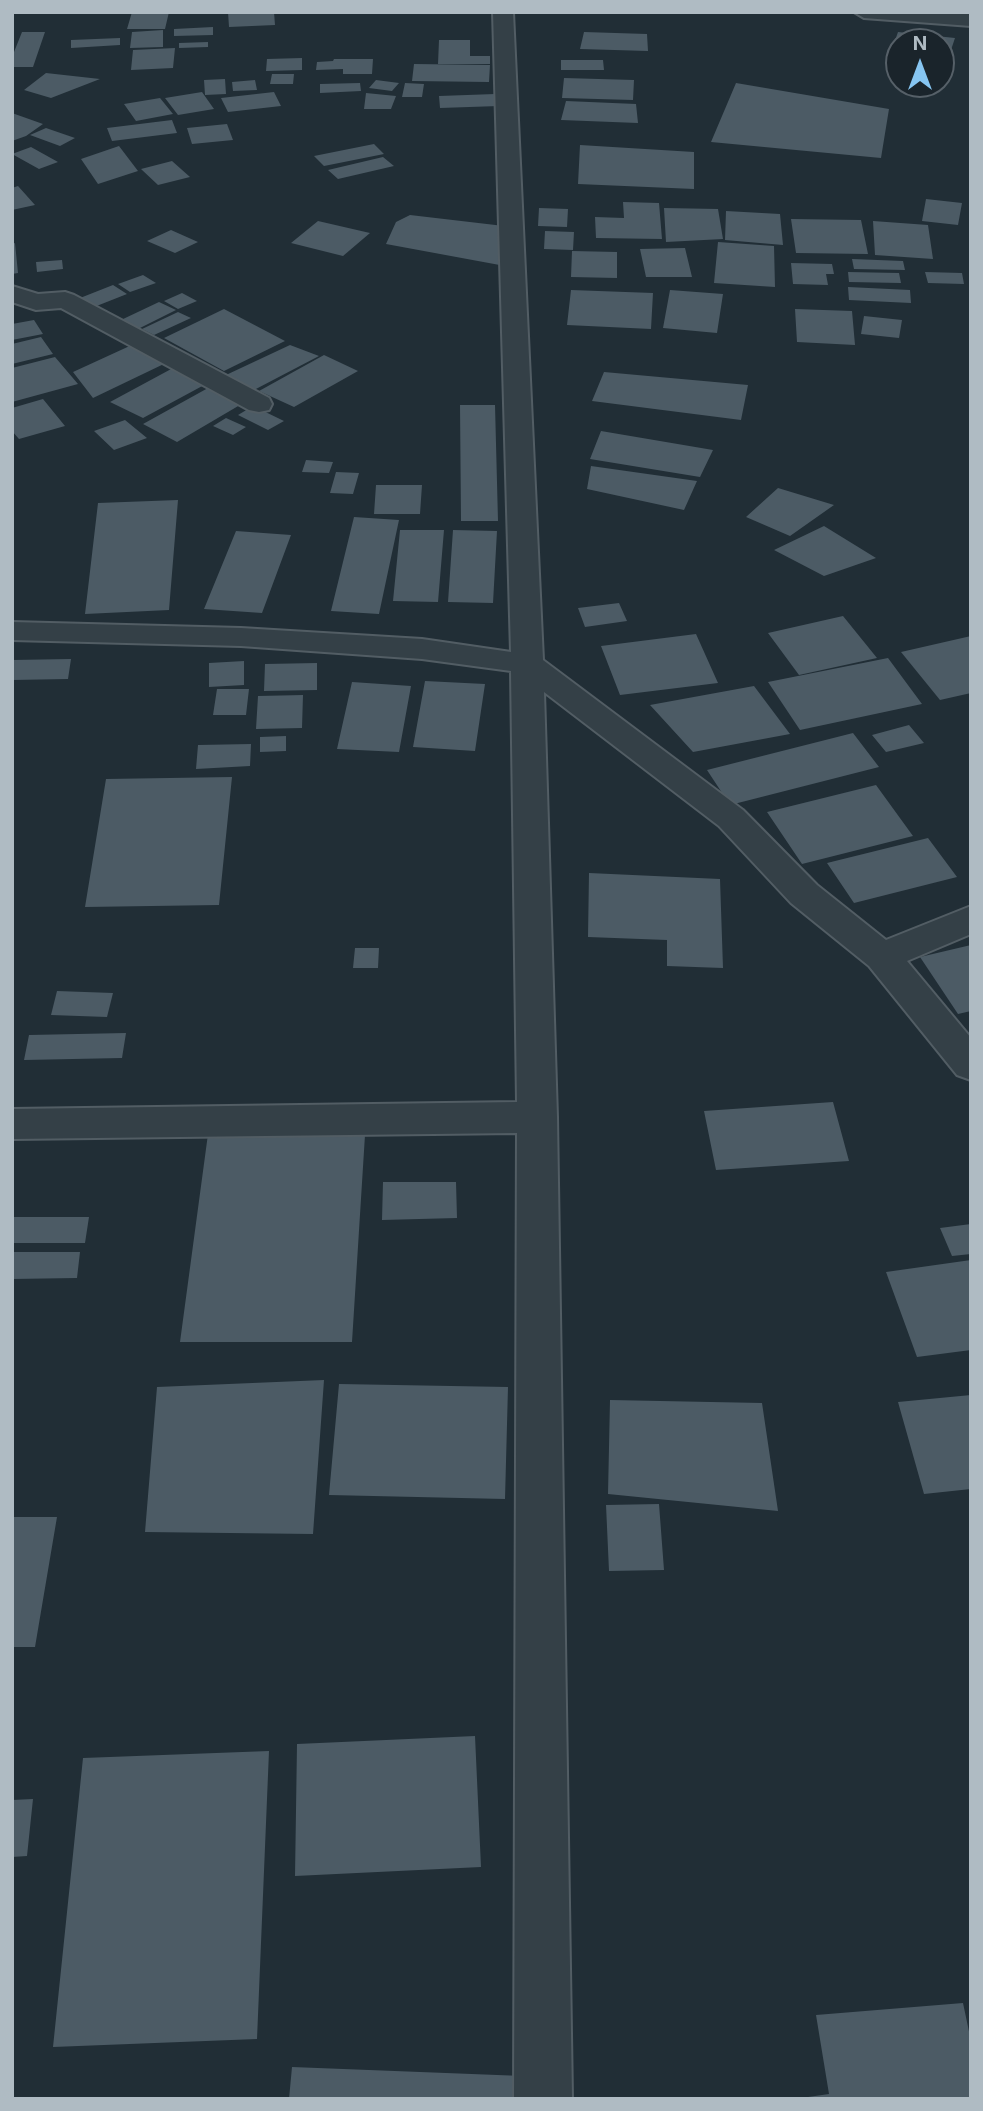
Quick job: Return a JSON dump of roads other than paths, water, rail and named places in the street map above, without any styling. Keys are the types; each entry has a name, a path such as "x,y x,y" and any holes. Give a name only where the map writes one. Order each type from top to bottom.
{"street":[{"path":"503,12 527,664 537,1117 543,2099"},
{"path":"864,12 971,20"},
{"path":"12,293 36,302 65,300 259,404"},
{"path":"12,631 255,638 422,649 527,664 731,818 804,894 882,957 971,1065"},
{"path":"882,957 971,919"},
{"path":"12,1124 537,1117"}]}
